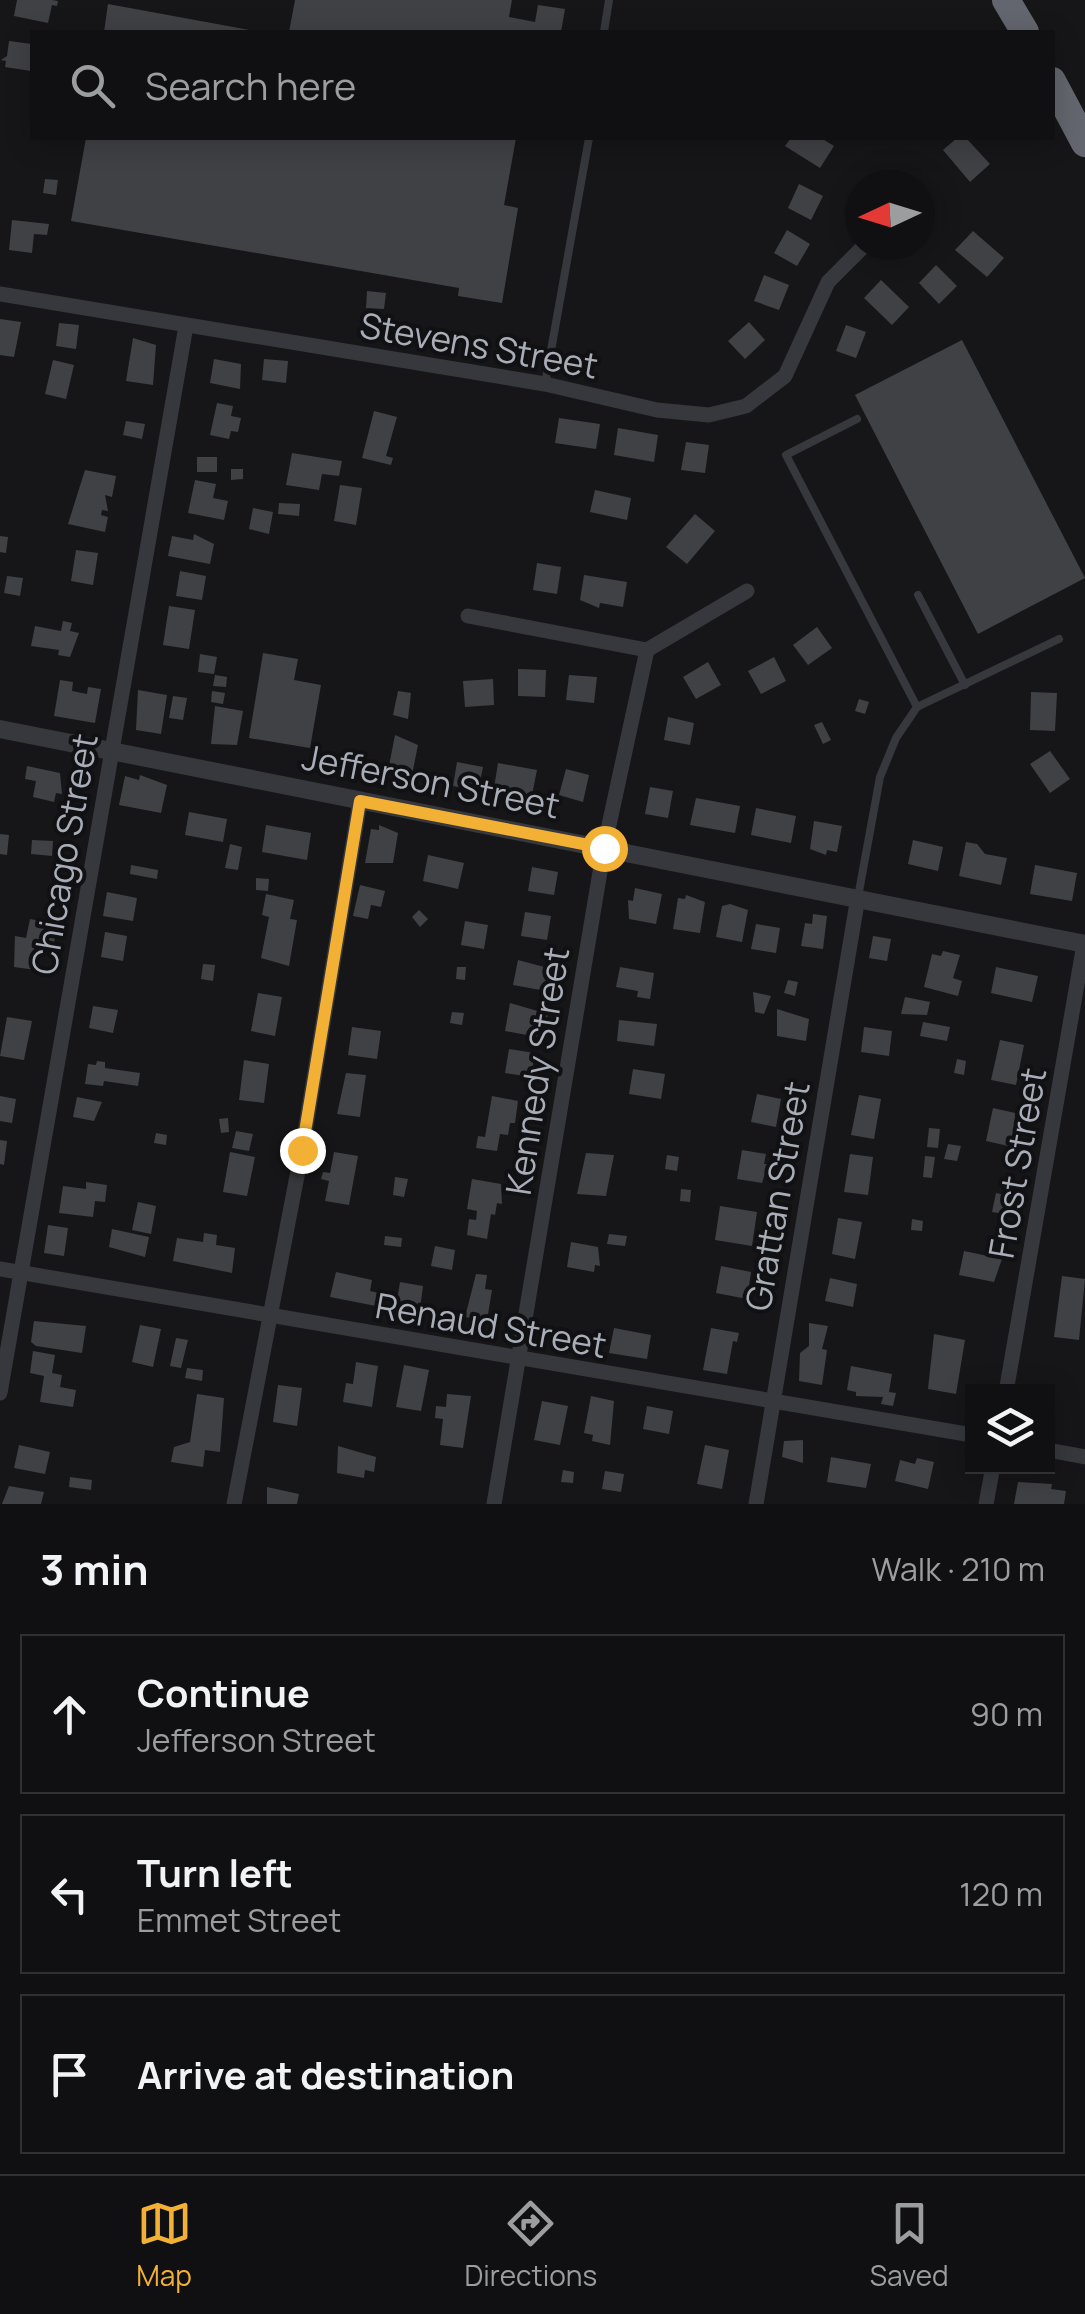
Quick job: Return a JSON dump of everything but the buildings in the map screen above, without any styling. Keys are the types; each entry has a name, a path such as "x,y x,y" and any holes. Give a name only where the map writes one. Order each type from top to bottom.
{"highway":[{"path":"1006,0 1024,30"},
{"path":"1055,88 1085,143"}],"street":[{"name":"Stevens Street","path":"0,294 546,384 657,410 709,415 746,406 786,376 828,282 849,260"},
{"name":"Chicago Street","path":"0,1393 186,326"},
{"path":"468,616 647,650 747,591"},
{"name":"Kennedy Street","path":"494,1504 604,848 647,650"},
{"name":"Jefferson Street","path":"0,729 1085,944"},
{"path":"234,1504 360,801"},
{"name":"Grattan Street","path":"756,1504 858,897"},
{"name":"Frost Street","path":"1007,1384 1085,944"},
{"name":"Renaud Street","path":"0,1269 965,1435"},
{"path":"1055,1451 1085,1457"},
{"path":"986,1504 992,1474"}],"lane":[{"path":"604,30 609,0"},
{"path":"546,384 589,140"},
{"path":"857,419 786,455 917,707"},
{"path":"918,595 965,685"},
{"path":"858,897 880,777 896,738 917,707 1059,638"}],"route":[{"path":"302,1150 360,801 604,848"}]}
